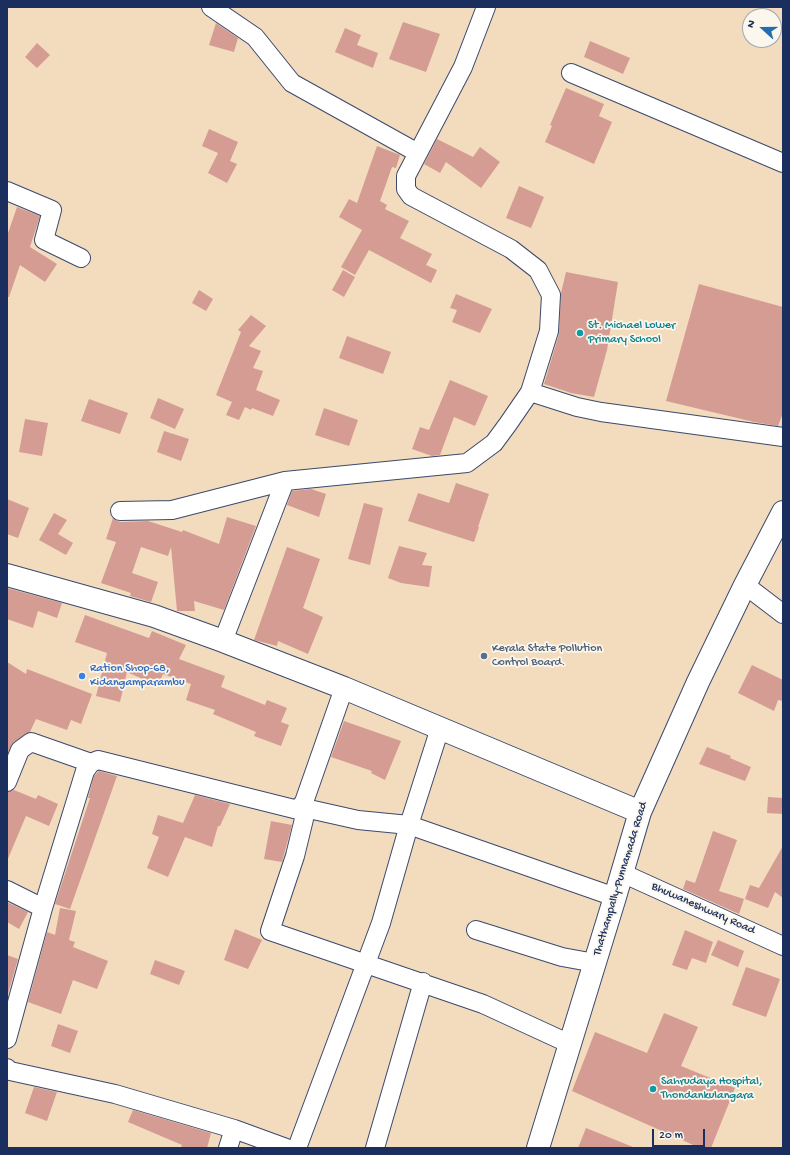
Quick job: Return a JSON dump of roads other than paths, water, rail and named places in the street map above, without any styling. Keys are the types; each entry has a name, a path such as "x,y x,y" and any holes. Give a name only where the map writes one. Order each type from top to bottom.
{"main road":[{"name":"Thathampally-Punnamada Road","path":"538,1148 616,897 640,812 698,682 745,585 783,512"},
{"path":"7,574 154,616 223,641 344,688 640,812"}],"street":[{"path":"211,7 255,37 292,83 418,153"},
{"path":"120,511 172,510 285,480 467,463 494,443 530,392 549,331 551,295 538,270 511,249 411,196 406,189 406,176 463,67 486,7"},
{"path":"571,73 783,163"},
{"path":"7,191 52,210 44,240 81,258"},
{"path":"530,392 577,407 601,412 783,437"},
{"path":"223,641 285,480"},
{"path":"745,585 783,614"},
{"path":"300,807 304,802 344,688"},
{"path":"298,1148 381,923 409,825 440,728"},
{"path":"7,782 20,750 31,742 91,763"},
{"path":"7,1039 43,908 85,771 91,763 98,760 294,808 300,807 358,820 409,825 616,897"},
{"path":"300,807 304,819 295,856 270,931 483,1004 570,1044"},
{"name":"Bhuwaneshwary Road","path":"622,873 783,946"},
{"path":"7,890 43,908"},
{"path":"476,930 562,957 595,963"},
{"path":"375,1148 422,982"},
{"path":"7,1068 10,1071 115,1094 234,1129 286,1148"},
{"path":"228,1148 234,1129"}],"place":[{"name":"St. Michael Lower Primary School","path":"580,333"},
{"name":"Kerala State Pollution Control Board.","path":"484,656"},
{"name":"Ration Shop-68, Kidangamparambu","path":"82,676"},
{"name":"Sahrudaya Hospital, Thondankulangara","path":"653,1089"}]}
